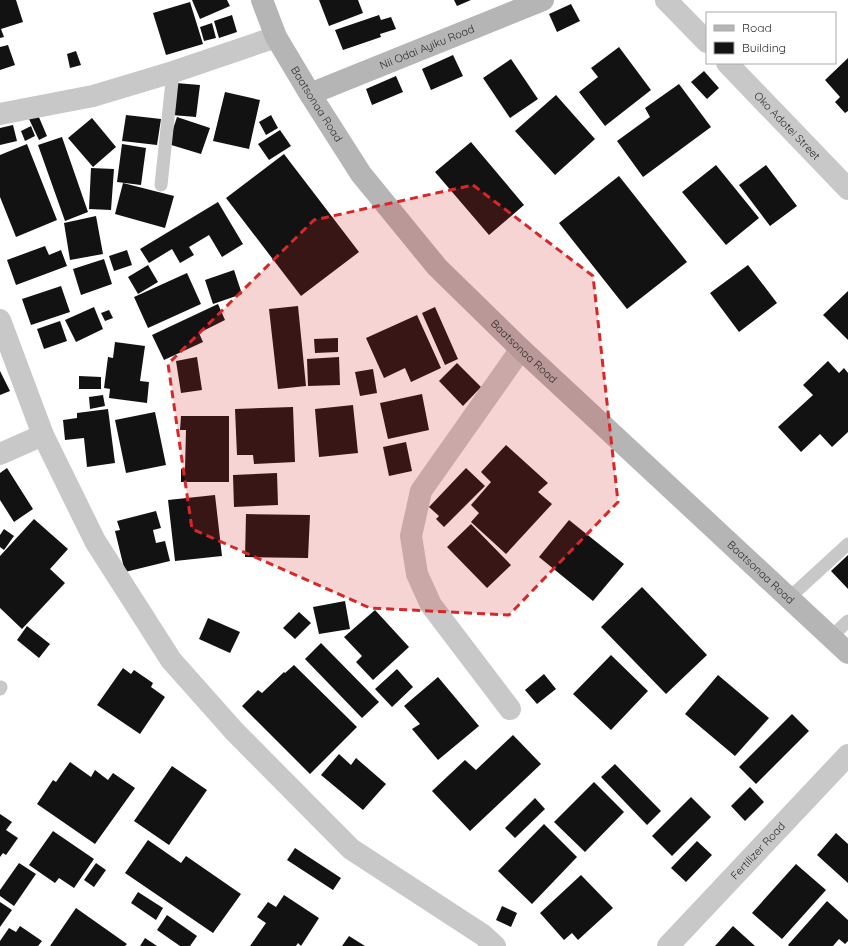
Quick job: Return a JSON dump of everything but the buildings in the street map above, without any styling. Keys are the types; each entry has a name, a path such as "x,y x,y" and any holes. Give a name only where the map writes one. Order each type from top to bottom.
{"street":[{"name":"Baatsonaa Road","path":"262,0 276,37 361,174 437,267 521,349 848,653"},
{"name":"Nii Odai Ayiku Road","path":"310,94 543,0"},
{"path":"666,0 706,41"},
{"path":"0,114 92,96 173,72 276,37"},
{"name":"Oko Adotei Street","path":"728,64 848,189"},
{"path":"0,320 43,435 95,541 171,660 235,732 351,849 483,935 495,946"},
{"path":"510,709 431,605 417,574 411,536 421,491 521,349"},
{"path":"0,454 43,435"},
{"name":"Fertilizer Road","path":"668,946 848,754"}],"lane":[{"path":"161,185 173,72"},
{"path":"790,598 848,544"},
{"path":"831,637 848,621"}],"highlighted area":[{"path":"473,185 593,276 618,502 509,615 370,608 192,529 168,364 314,220"}]}
